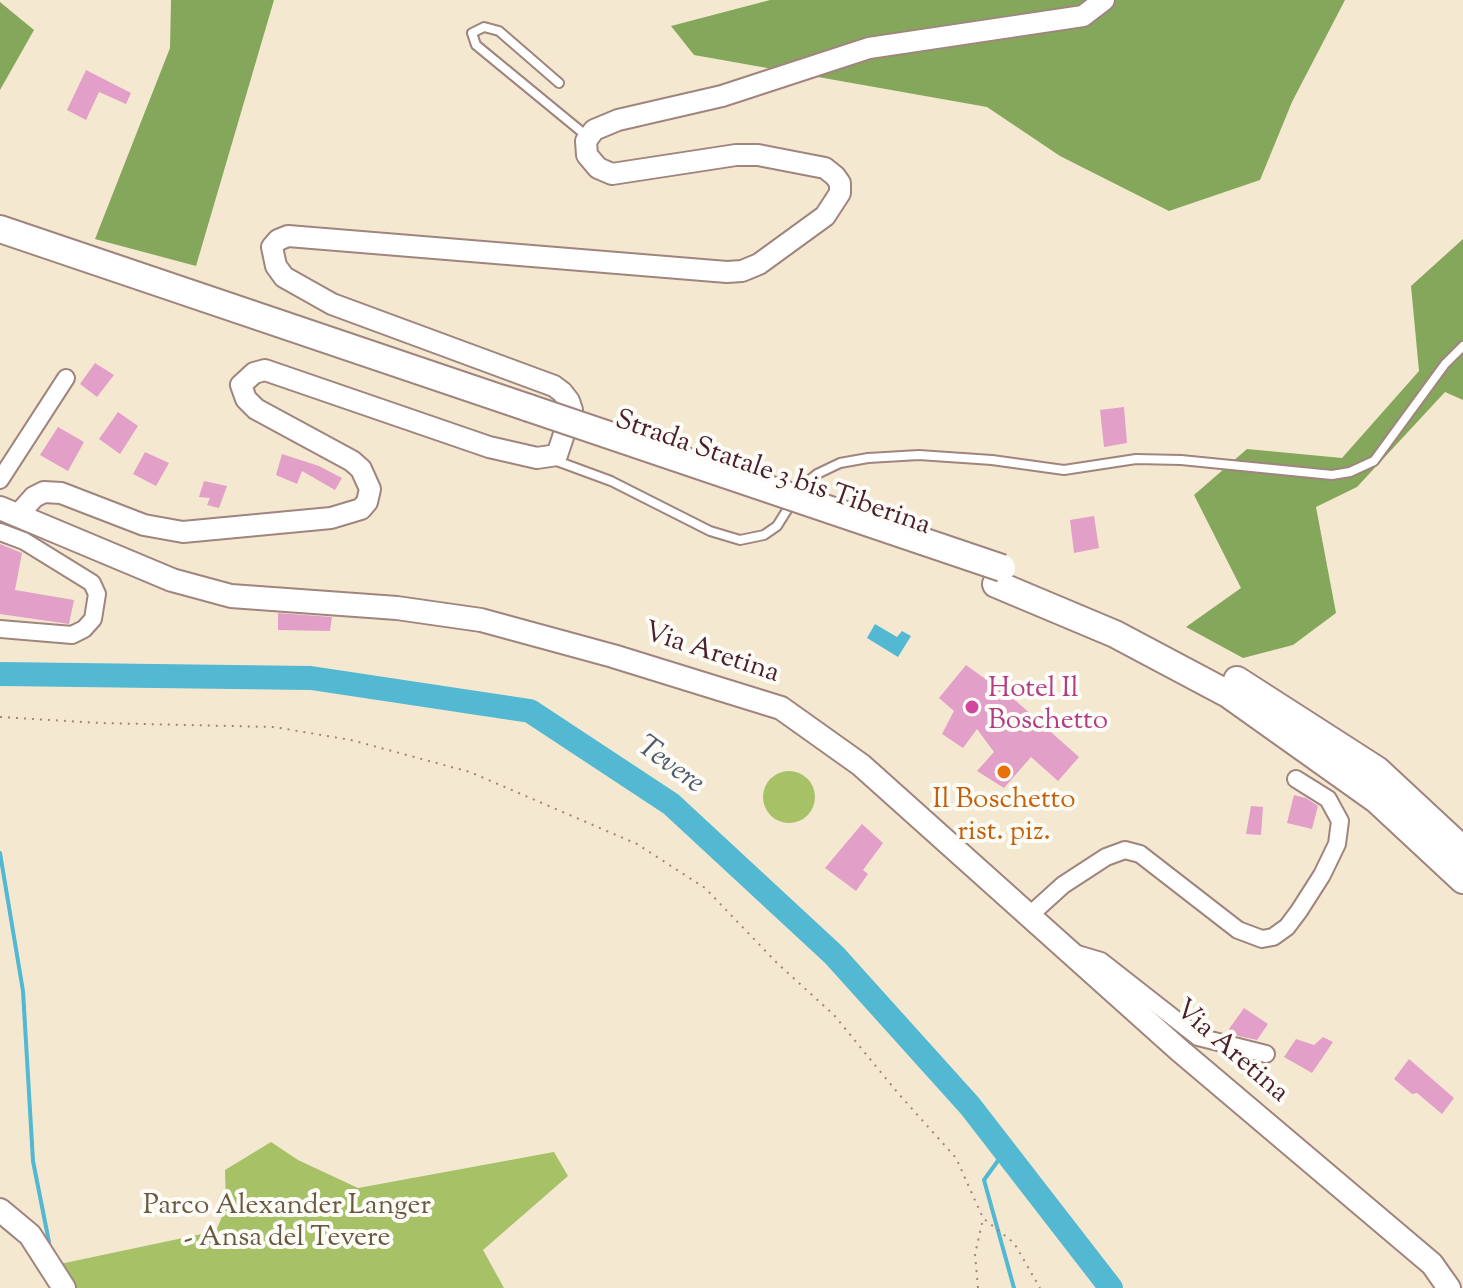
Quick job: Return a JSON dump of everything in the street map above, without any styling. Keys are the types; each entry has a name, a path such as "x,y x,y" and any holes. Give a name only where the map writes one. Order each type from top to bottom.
{"highway":[{"name":"Strada Statale 3 bis Tiberina","path":"0,229 527,416 1124,619 1236,680 1377,770 1463,850"},
{"name":"Strada Statale 3 bis Tiberina","path":"0,247 527,416"},
{"name":"Strada Statale 3 bis Tiberina","path":"999,576 1228,694 1377,800 1463,880"}],"main road":[{"name":"Via Aretina","path":"9,511 172,580 231,596 397,608 481,620 613,656 781,708 861,765 1031,914 1178,1049 1432,1264 1449,1288"},
{"path":"0,1210 30,1235 64,1288"}],"street":[{"path":"9,511 44,492 61,493 144,525 183,532 331,518 361,509 367,502 370,489 361,469 352,461 256,409 246,399 241,385 254,373 265,370 489,447 550,458 560,451 572,410 562,392 554,386 332,304 284,277 276,266 272,247 288,236 742,271 759,264 825,216 840,193 840,183 835,176 825,168 758,155 736,155 612,174 598,168 587,155 586,141 594,130 618,120 722,96 869,48 1083,16 1104,0"},
{"path":"0,480 66,378"},
{"path":"0,532 24,541 92,583 97,594 93,619 84,629 72,635 0,629"},
{"path":"1031,914 1063,885 1106,857 1125,850 1140,854 1238,930 1262,939 1273,937 1287,927 1299,911 1337,844 1340,821 1328,799 1296,779"},
{"path":"1073,953 1101,961 1198,1037 1266,1054"}],"lane":[{"path":"559,83 499,31 484,27 472,33 476,45 589,137"},
{"path":"550,458 611,481 710,531 740,540 764,535 777,526 802,486 817,474 840,463 868,458 919,455 992,460 1064,470 1136,459 1181,460 1332,475 1350,472 1374,461 1445,364 1463,346"}],"path":[{"path":"0,717 274,727 351,740 470,772 637,844 705,888 777,963 834,1015 956,1158 983,1218 1014,1243 1040,1288"},
{"path":"978,1288 975,1254 983,1218"}],"green space":[{"path":"171,0 274,0 196,266 95,239 170,48"},
{"path":"770,0 1345,0 1292,102 1260,180 1169,211 1060,156 987,107 694,55 671,26"},
{"path":"0,2 34,30 0,90"},
{"path":"1463,239 1463,400 1445,392 1357,487 1316,507 1336,613 1293,645 1243,658 1186,627 1241,588 1194,495 1247,449 1342,458 1419,371 1411,286"},
{"path":"789,771 807,779 815,797 807,815 789,823 771,815 763,797 771,779"},
{"name":"Parco Alexander Langer - Ansa del Tevere","path":"271,1142 298,1160 358,1188 554,1152 568,1176 483,1250 504,1288 64,1288 41,1268 216,1231 226,1207 225,1170"}],"water":[{"path":"875,624 897,637 902,631 911,636 898,657 867,638"}],"building":[{"path":"86,70 131,93 126,104 99,92 86,120 67,110"},
{"path":"95,363 114,375 97,397 80,384"},
{"path":"1124,407 1127,443 1104,447 1100,410"},
{"path":"118,412 138,426 120,454 99,439"},
{"path":"58,427 84,442 68,471 40,455"},
{"path":"145,452 169,463 156,486 133,474"},
{"path":"282,454 319,466 342,478 335,490 302,471 297,484 276,475"},
{"path":"204,481 227,486 219,508 207,505 210,498 199,497"},
{"path":"1094,516 1099,548 1074,553 1070,520"},
{"path":"0,544 22,553 15,590 74,600 69,624 0,614"},
{"path":"278,613 332,617 330,631 278,630"},
{"path":"966,665 1016,701 1079,757 1058,781 1031,757 1004,788 977,771 994,752 977,729 963,748 942,734 954,711 939,698"},
{"path":"1294,795 1318,806 1312,829 1287,823"},
{"path":"1251,806 1263,807 1261,835 1246,834"},
{"path":"862,824 883,843 863,870 868,874 856,891 825,868"},
{"path":"1244,1008 1268,1024 1257,1040 1238,1036 1229,1029"},
{"path":"1323,1037 1333,1042 1312,1073 1284,1057 1296,1039 1314,1045"},
{"path":"1409,1059 1454,1098 1442,1114 1394,1079"}],"waterway":[{"name":"Tevere","path":"0,674 311,678 530,711 671,804 834,955 970,1106 1111,1288"},
{"path":"0,853 23,991 33,1161 49,1242"},
{"path":"1005,1151 984,1180 1014,1288"}],"place":[{"name":"Hotel Il Boschetto","path":"972,707"},
{"name":"Il Boschetto rist. piz.","path":"1004,772"}]}
